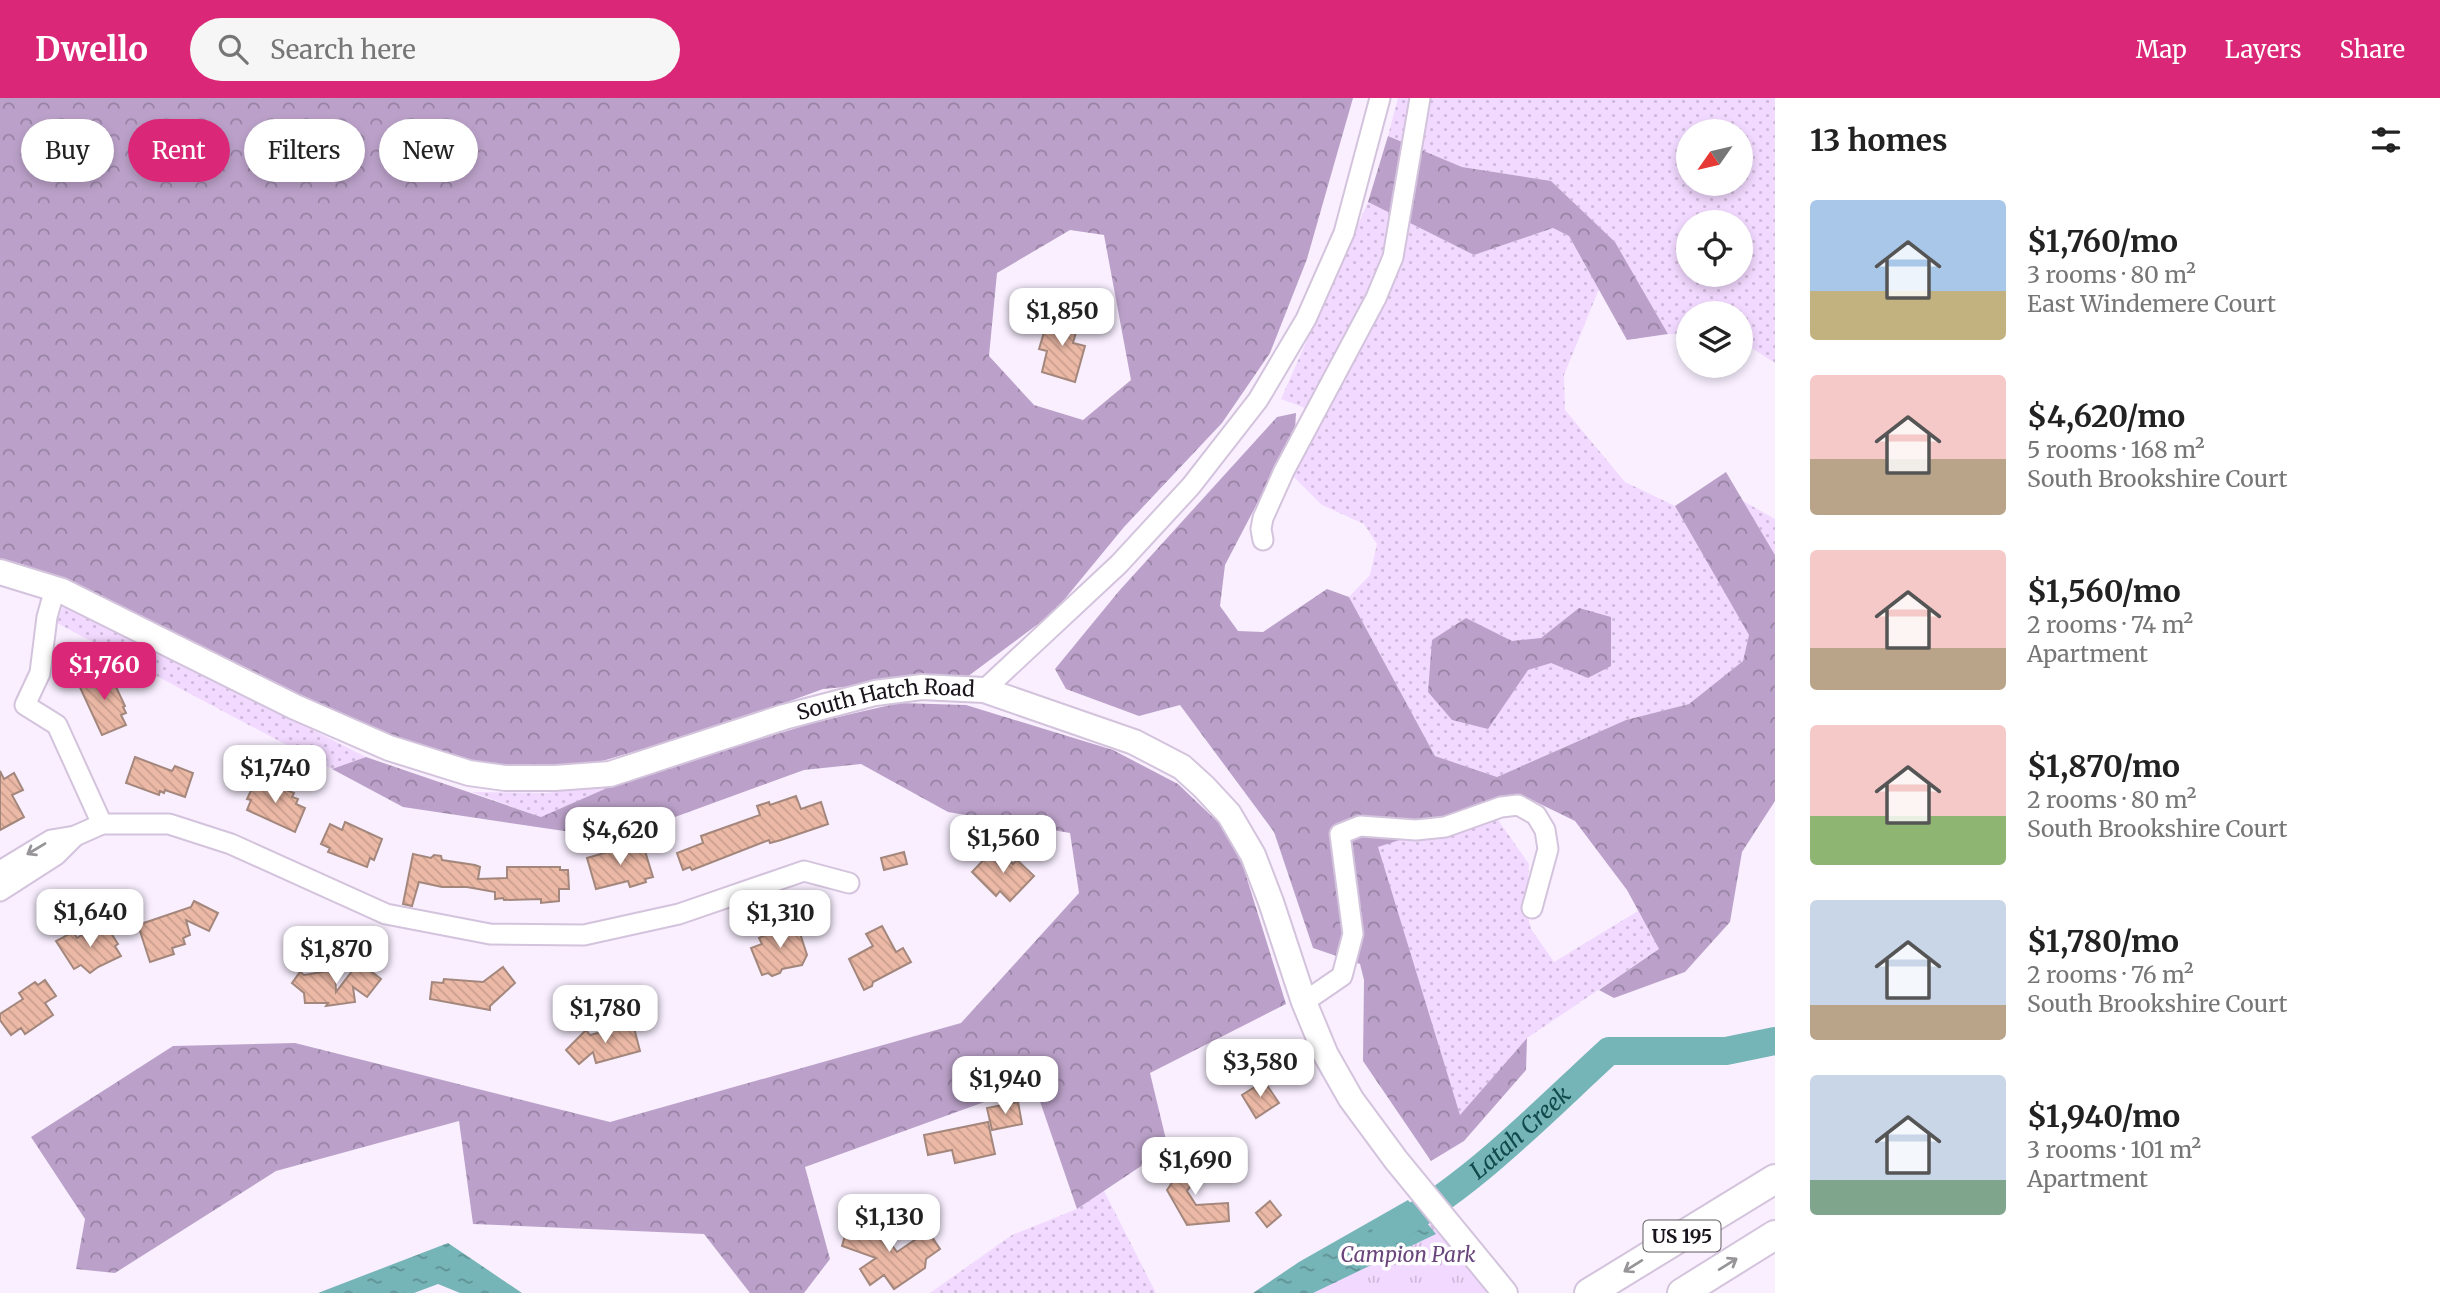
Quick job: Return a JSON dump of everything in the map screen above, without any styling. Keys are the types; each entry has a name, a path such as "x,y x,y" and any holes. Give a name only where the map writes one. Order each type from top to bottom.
{"highway":[{"name":"US 195","path":"1589,1293 1775,1179"},
{"name":"US 195","path":"1682,1293 1775,1235"}],"main road":[{"name":"South Hatch Road","path":"0,572 55,589 130,623 295,708 389,748 469,773 505,778 610,774 784,717 875,693 922,687 984,690 1134,742 1182,767 1229,814 1253,855 1304,1002 1326,1055 1351,1099 1396,1160 1505,1293"}],"street":[{"path":"984,690 1119,564 1191,486 1258,400 1306,319 1344,233 1380,98"},
{"path":"1263,540 1261,529 1264,518 1284,471 1376,298 1393,257 1420,98"},
{"path":"55,589 47,617 40,673 25,705 57,725 102,824"},
{"path":"1304,1002 1342,976 1353,934 1340,834 1360,827 1416,830 1445,827 1501,807 1518,806 1535,815 1545,830 1548,849 1532,908"},
{"path":"0,871 51,840 75,836 102,824 169,824 231,844 386,914 490,934 584,934 679,914 804,871 849,883"},
{"path":"0,891 56,855 75,836"}],"green space":[{"path":"0,98 1353,98 1307,259 1270,353 1222,423 1124,527 1054,612 963,680 823,689 727,724 582,767 513,768 445,757 352,724 22,564 0,560","holes":["1070,230 1104,235 1131,380 1083,420 1034,405 989,356 997,273"]},
{"path":"1398,98 1775,98 1775,363 1753,349 1753,301 1676,301 1676,334 1668,334 1615,242 1551,181 1462,167 1388,136"},
{"path":"1388,136 1462,167 1551,181 1615,242 1668,334 1627,340 1569,236 1553,228 1474,255 1368,202"},
{"path":"1368,202 1474,255 1553,228 1569,236 1599,289 1564,375 1565,410 1625,482 1675,506 1750,635 1743,661 1689,704 1626,720 1497,777 1435,756 1349,597 1370,575 1377,544 1364,524 1322,505 1279,462 1305,408 1281,399"},
{"path":"1296,413 1295,431 1225,565 1220,606 1238,631 1263,632 1327,589 1349,597 1435,756 1497,777 1626,720 1689,704 1743,661 1749,635 1675,506 1726,472 1775,555 1775,801 1742,852 1730,922 1685,972 1614,998 1599,990 1659,949 1627,890 1575,821 1528,798 1378,847 1460,1115 1527,1038 1526,1070 1464,1141 1431,1161 1363,1061 1364,980 1360,964 1313,948 1274,832 1180,705 1139,716 1066,689 1055,669 1119,591 1277,417"},
{"path":"1743,501 1775,519 1775,555"},
{"path":"64,604 366,757 332,769 57,623"},
{"path":"1579,608 1611,617 1611,666 1588,678 1551,663 1528,670 1488,729 1452,720 1428,692 1432,640 1466,618 1512,641 1541,638"},
{"path":"899,703 966,705 1113,750 1178,784 1221,825 1243,866 1286,1004 1150,1073 1168,1148 1077,1209 1034,1084 805,1167 830,1259 804,1293 750,1293 704,1234 473,1224 459,1121 276,1171 115,1273 76,1269 85,1219 31,1137 173,1046 295,1043 610,1122 961,1023 1079,893 1070,833 948,812 861,764 804,770 664,821 571,832 403,807 332,769 366,757 541,817 616,784 816,722"},
{"path":"616,784 541,817 472,792 546,793"},
{"path":"1491,810 1529,864 1526,909 1531,929 1554,962 1638,911 1659,949 1527,1038 1460,1116 1377,847"},
{"path":"1104,1191 1156,1293 930,1293 1012,1235 1077,1209"},
{"name":"Campion Park","path":"1416,1205 1487,1293 1285,1293 1300,1279"}],"water":[{"path":"1408,1200 1436,1234 1313,1293 1253,1293 1299,1262"},
{"path":"448,1243 522,1293 460,1293 438,1284 414,1293 318,1293"}],"building":[{"path":"1055,314 1079,321 1073,343 1085,346 1075,382 1042,372 1047,351 1039,349 1048,319 1053,320"},
{"path":"108,670 125,706 123,707 126,713 121,715 126,725 102,735 78,683"},
{"path":"135,757 172,771 175,766 193,773 185,797 165,790 164,793 160,791 159,795 126,783"},
{"path":"0,771 4,779 14,773 23,790 12,795 24,817 0,830"},
{"path":"257,778 294,793 292,797 298,799 296,804 305,808 295,832 247,810 251,800 247,799"},
{"path":"796,796 801,809 821,802 828,824 770,843 769,840 692,870 690,867 683,870 677,853 703,843 701,836 760,815 757,806 769,802 770,805"},
{"path":"345,822 382,839 374,860 370,858 367,867 328,852 330,848 321,844 330,824 342,830"},
{"path":"635,844 636,850 644,848 653,877 630,887 628,881 596,889 587,858"},
{"path":"996,847 1013,864 1017,860 1034,876 1010,901 1000,891 996,896 972,872"},
{"path":"904,852 907,864 884,870 881,858"},
{"path":"413,854 431,858 434,855 441,856 442,860 475,865 480,867 478,879 507,878 507,867 560,867 560,870 568,870 569,889 559,889 559,901 541,903 541,899 495,899 495,892 419,882 412,906 403,904"},
{"path":"194,901 218,913 209,931 186,920 190,935 183,938 185,944 172,948 174,954 150,962 138,925 191,907"},
{"path":"796,921 807,955 802,965 782,969 780,973 772,976 768,973 762,975 751,948 762,944 759,938"},
{"path":"99,924 102,930 107,927 118,944 115,946 121,956 90,973 81,965 74,969 56,941 73,932 77,938"},
{"path":"882,926 896,952 903,948 911,962 873,982 872,986 864,990 849,959 873,946 866,934"},
{"path":"359,962 381,979 367,997 353,987 355,1002 326,1006 328,1003 305,1003 304,993 292,983 300,972 304,975 335,970 336,992"},
{"path":"503,967 515,983 490,1006 490,1010 430,999 432,982 443,983 444,979 483,982"},
{"path":"45,980 56,996 45,1003 53,1015 25,1034 21,1028 11,1035 0,1020 0,1014 23,999 19,993 35,982 38,985"},
{"path":"633,1024 640,1051 596,1063 593,1052 579,1064 566,1050 586,1030 590,1035"},
{"path":"1264,1081 1279,1103 1256,1118 1242,1095"},
{"path":"1018,1102 1022,1124 992,1130 987,1108"},
{"path":"988,1122 995,1154 955,1163 952,1150 928,1155 924,1135"},
{"path":"1191,1155 1206,1164 1187,1191 1196,1205 1228,1203 1229,1221 1187,1225 1167,1190"},
{"path":"1270,1201 1281,1215 1267,1227 1256,1213"},
{"path":"849,1223 880,1229 897,1252 928,1231 940,1249 926,1259 925,1268 894,1289 884,1275 870,1285 860,1269 876,1258 842,1246"}],"waterway":[{"name":"Latah Creek","path":"1386,1233 1417,1215 1475,1172 1609,1051 1726,1051 1775,1041"}]}
